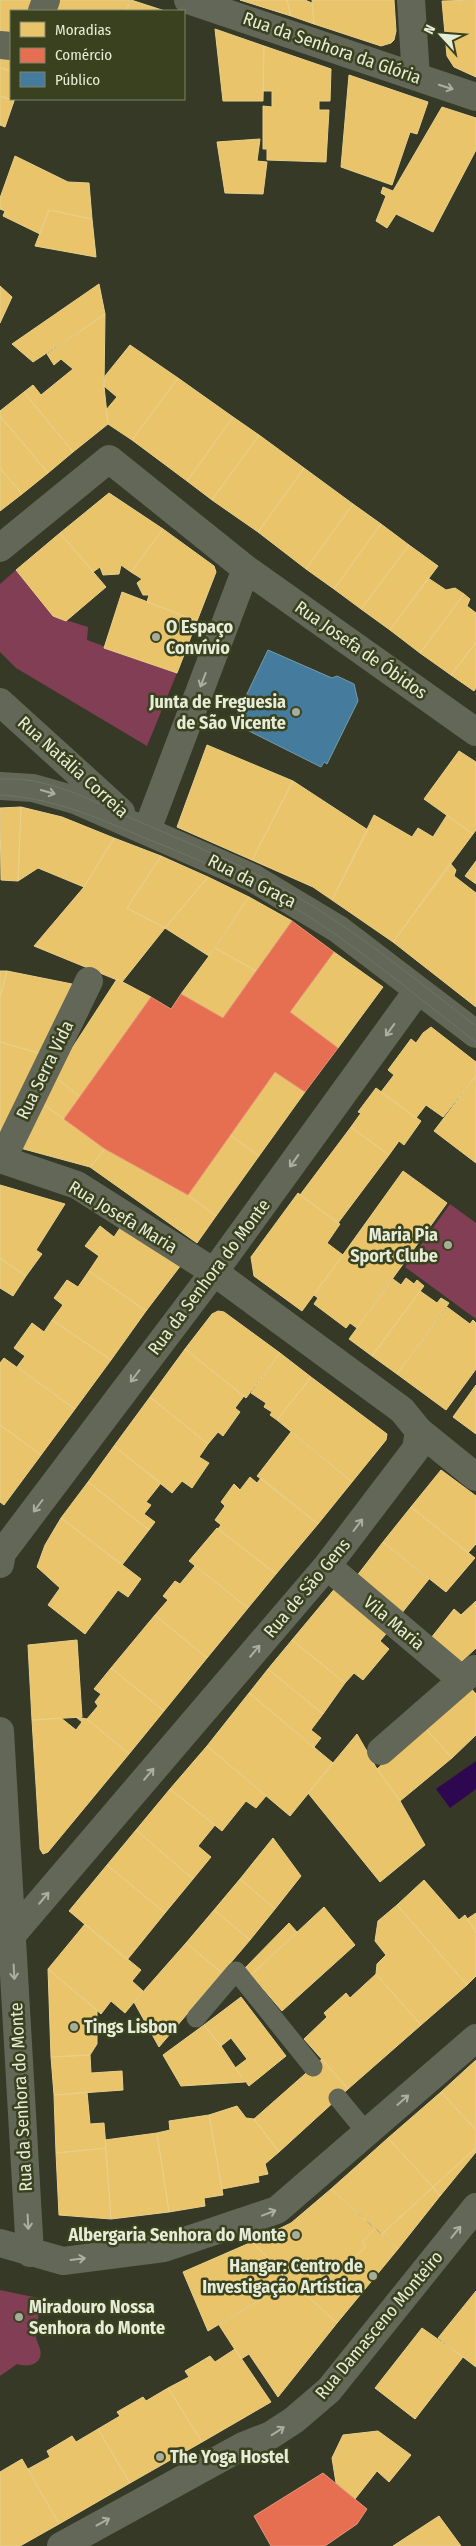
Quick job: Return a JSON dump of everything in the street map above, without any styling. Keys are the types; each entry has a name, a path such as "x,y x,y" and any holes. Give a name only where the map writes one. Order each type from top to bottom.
{"street":[{"name":"Rua da Senhora da Glória","path":"188,0 476,97"},
{"path":"411,0 416,77"},
{"name":"Rua Josefa de Óbidos","path":"0,548 109,459 246,569 476,732"},
{"path":"147,830 246,569"},
{"name":"Rua Natália Correia","path":"0,702 126,816 147,830"},
{"name":"Rua da Graça","path":"0,786 33,788 75,800 253,878 301,905 338,929 476,1034"},
{"name":"Rua Serra Vida","path":"1,1159 89,981"},
{"name":"Rua da Senhora do Monte","path":"1,1556 214,1272 418,990"},
{"name":"Rua Josefa Maria","path":"1,1159 77,1185 214,1272"},
{"path":"214,1272 402,1410 419,1431 476,1478"},
{"name":"Rua de São Gens","path":"12,1935 327,1566 416,1448 419,1431"},
{"name":"Vila Maria","path":"327,1566 469,1674 381,1751"},
{"name":"Rua da Senhora do Monte","path":"0,1731 30,2252"},
{"path":"0,2243 63,2261 164,2248 277,2210 476,2038"},
{"name":"Rua Damasceno Monteiro","path":"61,2546 243,2446 271,2435 294,2420 329,2390 476,2207"}],"lane":[{"path":"196,2018 236,1971 313,2067"},
{"path":"338,2098 366,2132"}],"shaded area":[{"path":"16,570 53,616 88,627 87,640 177,673 147,746 16,668 0,652 0,584"},
{"name":"Maria Pia Sport Clube","path":"450,1204 476,1223 476,1319 405,1267"},
{"path":"476,1761 476,1789 450,1808 436,1789"},
{"name":"Miradouro Nossa Senhora do Monte","path":"0,2290 43,2299 36,2330 36,2338 41,2354 40,2358 34,2364 17,2364 0,2376"}],"building: Moradias":[{"path":"0,0 35,0 31,10 10,10 10,34 0,33"},
{"path":"59,0 130,0 126,10 56,10"},
{"path":"131,0 162,10 126,10"},
{"path":"240,0 287,0 291,16"},
{"path":"287,0 305,0 312,3 314,24 291,16"},
{"path":"312,0 394,0 396,31 394,40 381,46 314,24"},
{"path":"476,0 476,77 454,67 447,56 442,1"},
{"path":"215,29 264,46 263,101 223,101"},
{"path":"264,46 331,69 330,101 319,101 319,110 329,110 326,162 267,160 267,149 263,149 263,106 272,107 272,91 263,91"},
{"path":"0,51 10,54 10,71 0,68"},
{"path":"0,68 10,71 10,100 0,96"},
{"path":"349,75 428,102 417,134 410,132 392,185 341,167"},
{"path":"0,96 14,101 5,127 0,125"},
{"path":"442,107 476,118 476,150 433,232 396,214 387,228 376,221 386,196 381,193 383,187 393,191"},
{"path":"260,139 257,161 267,162 263,194 225,193 217,142"},
{"path":"15,156 68,182 89,183 92,219 49,210 40,234 3,216 5,211 0,209 0,198"},
{"path":"49,210 92,219 96,257 35,246"},
{"path":"99,284 105,314 100,318 33,362 12,344"},
{"path":"0,286 12,297 0,323"},
{"path":"105,314 104,386 108,424 73,452 24,392 33,385 41,395 73,369 61,359 54,365 47,354"},
{"path":"130,345 178,378 132,440 108,424 106,410 117,397 104,386 105,376"},
{"path":"178,378 233,417 187,481 132,440"},
{"path":"24,392 73,452 48,473 0,416 0,411"},
{"path":"0,416 48,473 22,494 0,468"},
{"path":"233,417 259,435 212,500 187,481"},
{"path":"259,435 304,468 258,532 212,500"},
{"path":"0,468 22,494 0,511"},
{"path":"304,468 353,504 306,569 258,532"},
{"path":"109,493 163,529 131,572 121,565 119,574 103,575 100,567 93,572 60,533"},
{"path":"353,504 381,524 334,589 306,569"},
{"path":"381,524 409,545 361,609 334,589"},
{"path":"163,529 214,566 216,572 197,621 147,602 149,595 143,595 137,583 142,579 131,572"},
{"path":"60,533 106,587 66,621 53,616 16,570"},
{"path":"409,545 438,566 390,630 361,609"},
{"path":"428,578 446,590 455,588 464,594 420,653 390,630"},
{"path":"122,592 197,621 177,673 104,648"},
{"path":"464,594 470,599 467,606 476,613 476,642 451,675 420,653"},
{"path":"476,642 476,688 474,691 451,675"},
{"path":"207,745 293,781 252,860 177,827"},
{"path":"459,751 476,762 476,830 473,834 424,799"},
{"path":"293,781 368,830 332,900 313,887 252,860"},
{"path":"21,807 62,817 114,838 84,887 38,868 18,881"},
{"path":"21,807 18,881 1,880 0,808"},
{"path":"374,815 412,837 418,828 433,837 447,815 473,834 393,942 332,900"},
{"path":"114,838 161,856 127,908 165,928 122,982 34,946 84,887"},
{"path":"161,856 208,877 165,928 127,908"},
{"path":"476,861 476,884 465,876"},
{"path":"450,863 456,870 454,876 476,893 476,1007 393,942"},
{"path":"208,877 249,897 209,956 165,928"},
{"path":"249,897 292,921 256,971 215,948"},
{"path":"215,948 256,971 223,1018 181,994"},
{"path":"334,952 383,987 338,1048 290,1012"},
{"path":"0,971 7,971 0,997"},
{"path":"7,971 72,984 42,1054 0,1042 0,997"},
{"path":"117,979 151,997 80,1097 54,1076"},
{"path":"431,1027 476,1062 476,1076 443,1117 426,1105 416,1118 381,1092 394,1075 388,1070 411,1039 416,1043 423,1033"},
{"path":"0,1042 42,1054 0,1142"},
{"path":"275,1072 305,1092 259,1156 230,1135"},
{"path":"54,1076 80,1097 64,1119 42,1103"},
{"path":"476,1076 476,1163 434,1131"},
{"path":"376,1088 421,1121 404,1145 399,1141 389,1155 351,1127 361,1113 358,1112"},
{"path":"42,1103 105,1149 90,1167 20,1148"},
{"path":"351,1127 389,1155 338,1223 300,1195"},
{"path":"230,1135 259,1156 216,1216 188,1195"},
{"path":"105,1149 188,1195 216,1216 197,1243 90,1167"},
{"path":"403,1171 447,1203 357,1328 350,1323 346,1328 314,1304 318,1298 314,1295"},
{"path":"0,1185 65,1204 36,1250 42,1254 26,1276 0,1258"},
{"path":"298,1193 340,1224 327,1243 343,1255 302,1311 254,1276 251,1257"},
{"path":"122,1225 181,1265 146,1311 89,1271 99,1256 85,1246 100,1226 114,1237"},
{"path":"0,1258 26,1276 13,1296 0,1288"},
{"path":"89,1271 146,1311 111,1360 52,1320 63,1305 54,1298 67,1280 78,1287"},
{"path":"406,1278 414,1284 417,1280 424,1286 372,1356 349,1339 393,1279 401,1285"},
{"path":"420,1291 437,1303 441,1298 449,1303 397,1374 372,1356"},
{"path":"447,1307 470,1324 473,1320 476,1323 476,1369 446,1410 397,1374"},
{"path":"218,1311 224,1312 280,1353 246,1398 185,1349 212,1314"},
{"path":"52,1320 111,1360 75,1409 17,1367 25,1356 14,1348 32,1323 44,1332"},
{"path":"185,1349 244,1396 235,1408 240,1412 223,1436 218,1432 208,1444 150,1397"},
{"path":"280,1353 311,1377 277,1420 270,1415 272,1412 264,1407 266,1403 251,1393"},
{"path":"4,1358 75,1409 41,1455 0,1425 0,1363"},
{"path":"311,1377 387,1434 386,1440 352,1482 277,1420"},
{"path":"476,1385 476,1434 453,1417"},
{"path":"150,1397 208,1444 199,1457 209,1463 192,1488 182,1481 172,1493 114,1446"},
{"path":"0,1425 41,1455 4,1505 0,1502"},
{"path":"291,1432 352,1482 318,1524 257,1476"},
{"path":"114,1446 161,1483 146,1502 151,1505 144,1514 155,1522 149,1530 88,1482"},
{"path":"441,1470 476,1496 476,1544 468,1553 411,1507"},
{"path":"250,1477 257,1483 261,1478 318,1524 276,1574 218,1529 221,1525 215,1520 225,1506 221,1502 234,1484 240,1490"},
{"path":"88,1482 149,1530 122,1565 61,1518"},
{"path":"411,1507 475,1558 446,1592 383,1542"},
{"path":"61,1518 141,1579 128,1597 118,1590 85,1634 48,1605 60,1588 37,1567 45,1545"},
{"path":"217,1528 276,1574 248,1608 189,1561"},
{"path":"383,1542 429,1579 401,1614 356,1577"},
{"path":"195,1566 248,1608 207,1658 155,1615 168,1600 163,1596 175,1581 180,1584"},
{"path":"337,1586 390,1629 380,1641 389,1649 363,1680 354,1673 345,1683 292,1640"},
{"path":"476,1601 476,1648 460,1663 431,1638 454,1609 461,1615"},
{"path":"155,1615 207,1658 164,1711 111,1668"},
{"path":"77,1640 82,1717 32,1720 28,1645"},
{"path":"292,1640 345,1683 323,1714 268,1669"},
{"path":"111,1668 164,1711 129,1754 87,1719 98,1706 95,1702 101,1694 94,1689"},
{"path":"268,1669 323,1714 311,1730 321,1738 314,1747 249,1693"},
{"path":"468,1685 476,1694 476,1735 452,1758 424,1727"},
{"path":"249,1693 333,1763 290,1816 207,1746"},
{"path":"76,1717 87,1719 129,1754 48,1852 43,1854 40,1849 32,1720 61,1718 76,1730 82,1722"},
{"path":"424,1727 452,1758 400,1801 377,1769"},
{"path":"357,1734 377,1769 400,1801 425,1845 380,1882 308,1793"},
{"path":"207,1746 266,1796 256,1808 246,1801 222,1831 170,1789"},
{"path":"170,1789 215,1825 198,1846 211,1857 193,1879 136,1830"},
{"path":"136,1830 193,1879 165,1913 107,1865"},
{"path":"273,1838 301,1876 275,1909 240,1879"},
{"path":"107,1865 165,1913 127,1960 69,1911"},
{"path":"240,1879 275,1909 250,1940 214,1910"},
{"path":"424,1880 459,1920 465,1915 476,1933 476,1976 467,1985 397,1905"},
{"path":"397,1905 467,1985 421,2025 376,1974 377,1964 386,1955 375,1941 378,1921"},
{"path":"324,1907 355,1945 282,2011 251,1975"},
{"path":"214,1910 250,1940 222,1973 186,1943"},
{"path":"476,1913 476,1933 467,1919"},
{"path":"289,1923 297,1932 251,1975 245,1968"},
{"path":"85,1924 141,1970 132,1981 143,1991 125,2013 111,2001 101,2014 48,1969"},
{"path":"186,1943 222,1973 159,2047 134,2002"},
{"name":"Tings Lisbon","path":"48,1969 97,2010 97,2044 90,2055 51,2057"},
{"path":"376,1974 421,2025 348,2089 304,2039 327,2017 324,2013 346,1993 350,1998"},
{"path":"241,1997 286,2056 249,2086 235,2068 247,2059 231,2038 221,2046 204,2025"},
{"path":"204,2025 221,2046 245,2082 181,2086 163,2055"},
{"path":"90,2055 91,2073 122,2071 123,2090 54,2095 51,2057"},
{"path":"322,2059 348,2089 279,2152 254,2119"},
{"path":"476,2060 476,2130 441,2092"},
{"path":"87,2092 90,2124 104,2123 106,2148 56,2153 54,2095"},
{"path":"441,2092 476,2130 476,2148 433,2187 388,2138"},
{"path":"237,2106 246,2118 254,2119 279,2152 265,2164 268,2174 258,2176 259,2182 222,2189 209,2115"},
{"path":"209,2115 223,2195 204,2198 205,2206 169,2212 157,2133 170,2130 169,2121"},
{"path":"157,2133 169,2212 111,2219 105,2140"},
{"path":"388,2138 433,2187 382,2234 331,2189"},
{"path":"106,2148 111,2219 59,2215 56,2153"},
{"path":"476,2148 476,2152 440,2196 433,2187"},
{"path":"433,2187 440,2196 398,2249 382,2234"},
{"path":"331,2189 375,2229 362,2242 366,2247 322,2286 315,2280 301,2290 252,2242 291,2223"},
{"path":"375,2229 398,2249 337,2323 301,2290 315,2280 322,2286 366,2247 362,2242"},
{"path":"252,2242 291,2281 208,2331 183,2272"},
{"path":"291,2281 337,2323 278,2397 249,2354 241,2359 219,2325"},
{"path":"476,2291 476,2367 438,2338"},
{"path":"422,2328 463,2357 415,2419 375,2388"},
{"path":"235,2349 271,2402 202,2442 168,2388 189,2377 185,2371 210,2356 215,2362"},
{"path":"168,2388 202,2442 130,2483 98,2429 120,2416 117,2412 143,2397 146,2401"},
{"path":"98,2429 130,2483 59,2524 28,2469 50,2457 47,2451 72,2436 76,2442"},
{"path":"378,2431 411,2455 389,2482 377,2471 355,2499 336,2483 332,2458 343,2435"},
{"path":"22,2459 59,2524 20,2546 0,2546 0,2472"},
{"path":"439,2516 461,2546 393,2546"}],"building: Comércio":[{"path":"292,921 334,952 290,1012 338,1048 305,1092 275,1072 188,1195 105,1149 64,1119 151,997 171,1009 181,994 223,1018"},
{"path":"323,2473 367,2509 357,2524 325,2546 271,2546 254,2516"}],"building: Público":[{"name":"Junta de Freguesia de São Vicente","path":"268,650 332,678 337,676 354,684 358,701 327,764 324,762 321,767 233,723"}],"tram line":[{"path":"0,779 35,781 85,797 253,872 339,923 476,1026"},
{"path":"0,795 36,799 88,815 215,867 253,885 290,905 338,936 476,1042"}],"place":[{"name":"O Espaço Convívio","path":"156,637"},
{"name":"Junta de Freguesia de São Vicente","path":"296,712"},
{"name":"Maria Pia Sport Clube","path":"448,1245"},
{"name":"Tings Lisbon","path":"74,2027"},
{"name":"Albergaria Senhora do Monte","path":"296,2235"},
{"name":"Hangar: Centro de Investigação Artística","path":"373,2276"},
{"name":"Miradouro Nossa Senhora do Monte","path":"19,2317"},
{"name":"The Yoga Hostel","path":"160,2457"}]}
